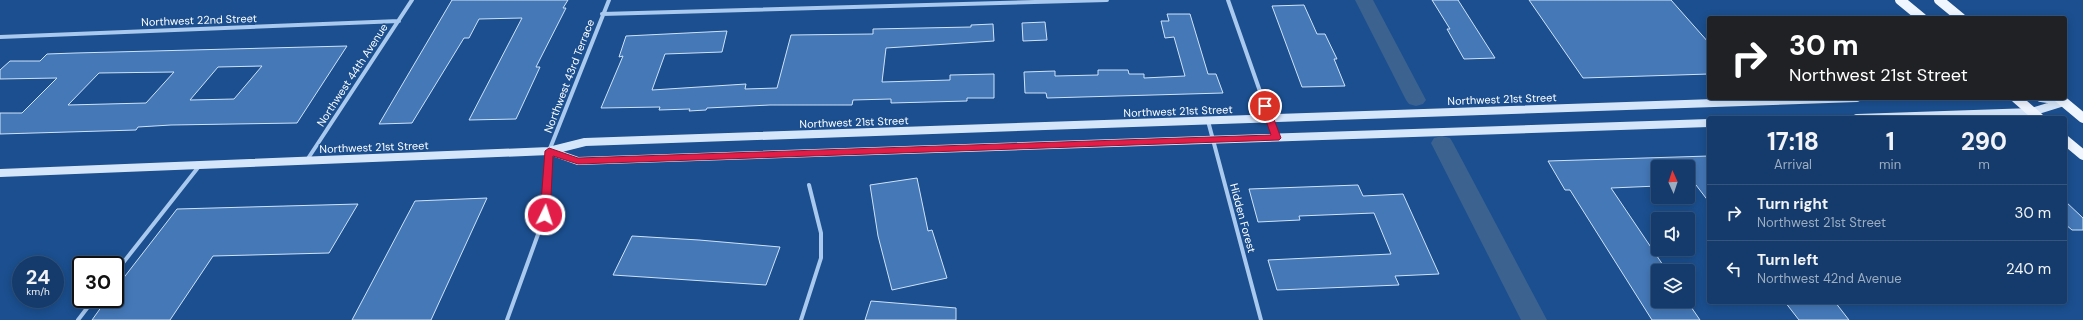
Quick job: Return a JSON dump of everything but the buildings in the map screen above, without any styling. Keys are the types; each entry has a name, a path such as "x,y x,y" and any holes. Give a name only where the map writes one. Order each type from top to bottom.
{"main road":[{"path":"1900,0 1920,16"},
{"path":"1939,0 1959,16"},
{"path":"2018,100 2036,115"},
{"path":"2061,100 2083,118"},
{"path":"2067,142 2083,155"}],"street":[{"name":"Northwest 44th Avenue","path":"307,160 412,0"},
{"name":"Northwest 43rd Terrace","path":"507,320 545,215 549,151 608,0"},
{"path":"602,14 1107,0"},
{"path":"1228,0 1276,138"},
{"name":"Northwest 22nd Street","path":"0,37 398,21"},
{"name":"Northwest 21st Street","path":"0,173 549,151 585,142 1798,100"},
{"path":"1976,116 2036,115 2061,100"},
{"name":"Hidden Forest","path":"1208,121 1261,320"},
{"name":"Northwest 21st Street","path":"549,151 578,161 1707,123"},
{"path":"124,262 200,165"},
{"path":"801,320 821,258 821,233 809,185"},
{"path":"78,320 87,308"}],"waterway":[{"path":"1364,0 1416,100"},
{"path":"1442,143 1534,320"}],"route":[{"path":"545,215 549,151 578,161 1276,138 1265,106"}]}
